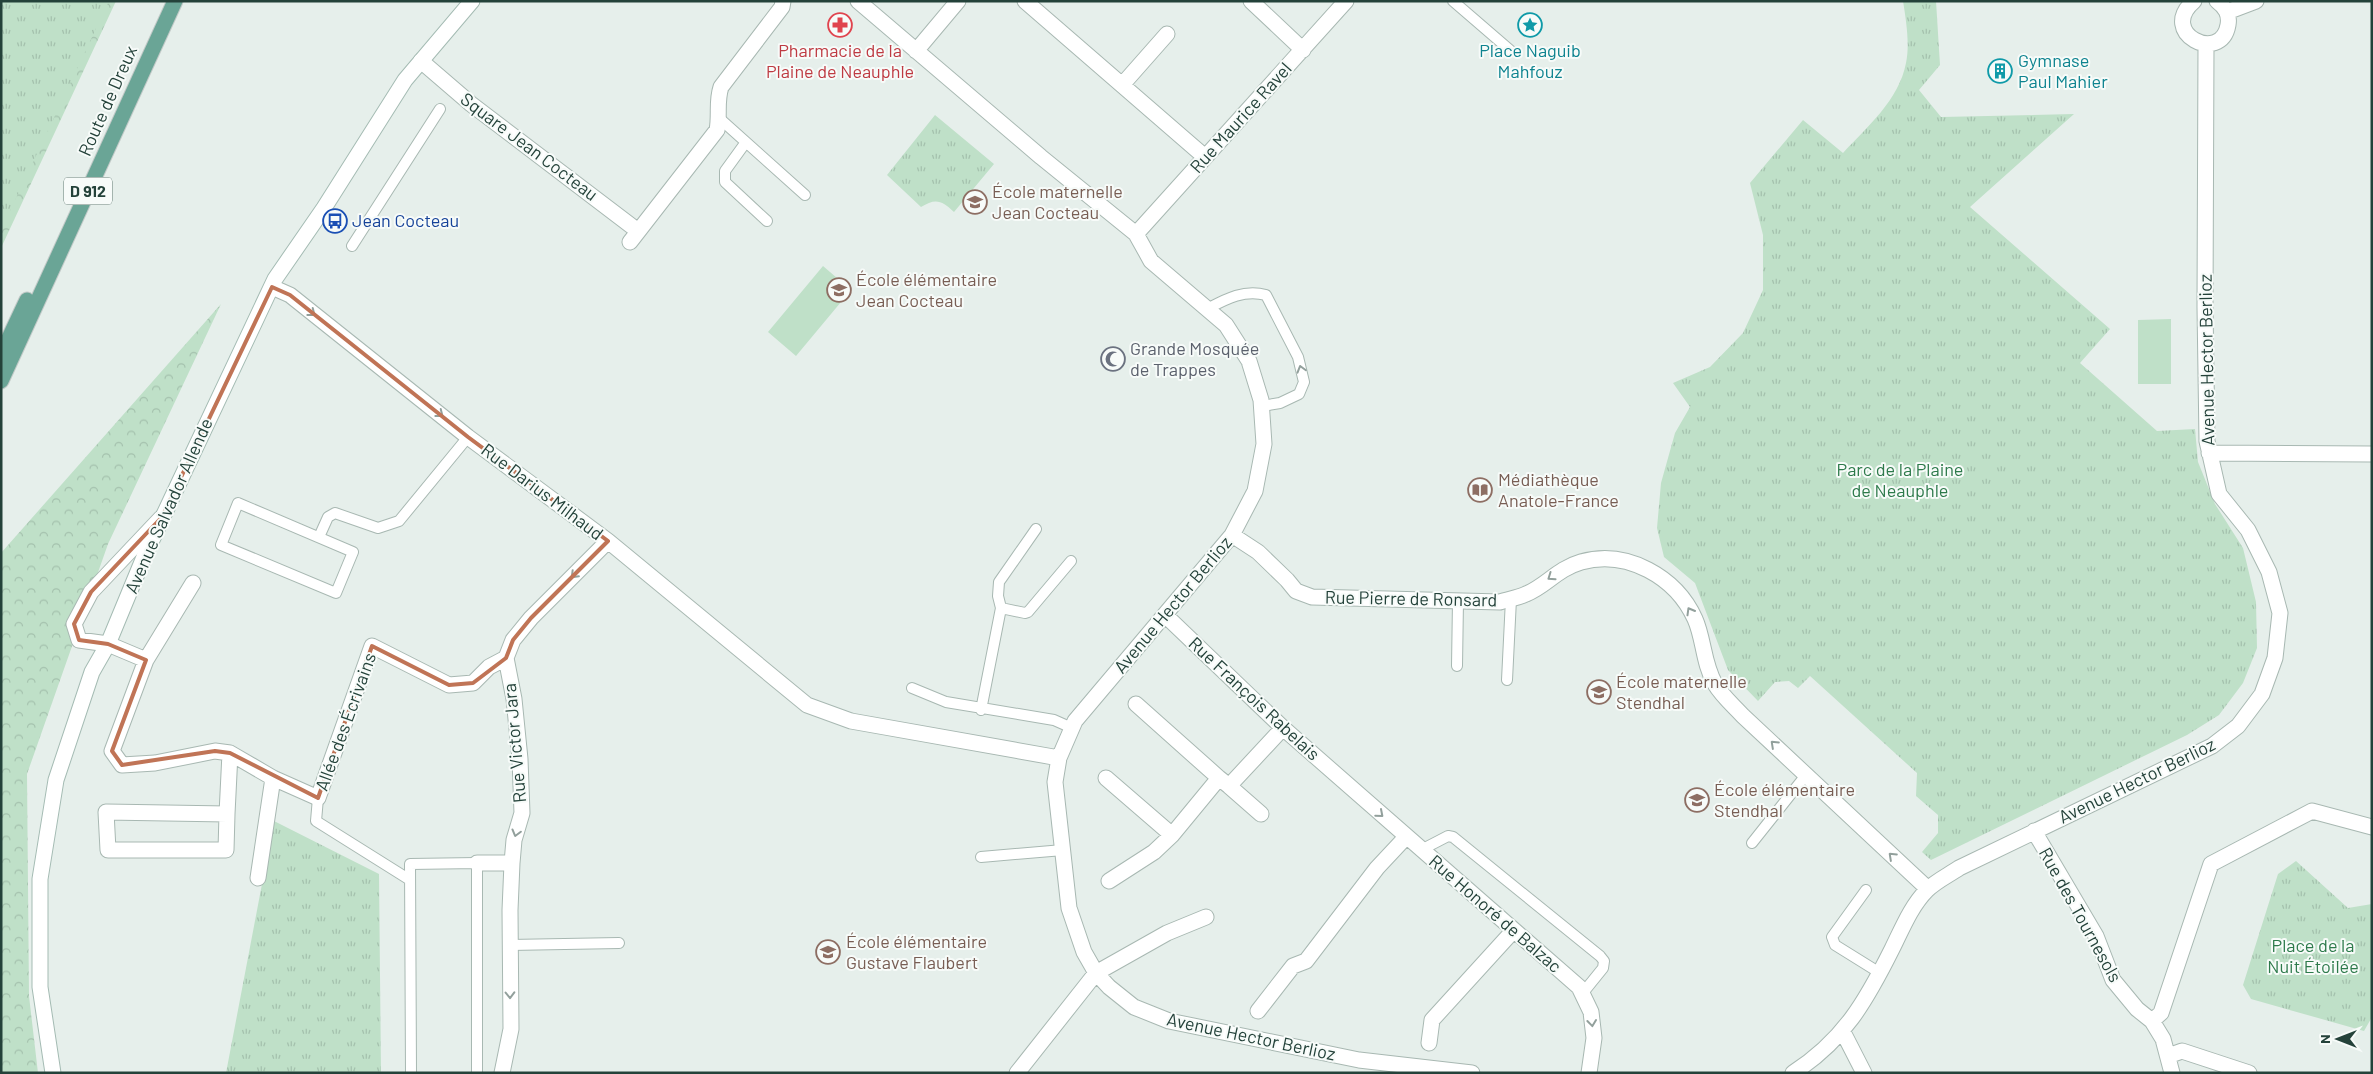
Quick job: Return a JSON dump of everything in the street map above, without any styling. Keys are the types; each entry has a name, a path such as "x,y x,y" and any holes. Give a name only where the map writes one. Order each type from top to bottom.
{"main road":[{"name":"Route de Dreux","path":"1,355 165,1"},
{"name":"Route de Dreux","path":"1,381 175,1"}],"street":[{"name":"Avenue Salvador Allende","path":"53,1073 40,987 40,879 56,780 92,672 108,644 162,516 272,287 405,80 472,1"},
{"path":"719,118 717,101 721,87 782,7 783,1"},
{"name":"Avenue Hector Berlioz","path":"858,1 1136,234 1151,261 1226,325 1248,361 1262,406 1264,444 1256,491 1232,535 1075,721 1059,758 1055,782 1070,908 1084,952 1096,973 1109,987 1134,1006 1169,1021 1357,1066 1472,1073"},
{"path":"916,51 958,1"},
{"path":"1024,1 1206,157"},
{"path":"1250,1 1303,50"},
{"name":"Rue Maurice Ravel","path":"1136,234 1346,1"},
{"path":"2194,1 2184,13 2184,27 2192,39 2206,44 2213,42 2225,33 2228,26 2222,6 2256,1"},
{"path":"1122,85 1168,34"},
{"name":"Avenue Hector Berlioz","path":"1793,1073 1827,1048 1843,1032 1868,996 1912,910 1928,889 1959,868 2212,746 2238,726 2262,694 2275,658 2280,613 2269,572 2261,555 2248,530 2219,494 2209,453 2206,419 2206,44"},
{"name":"Square Jean Cocteau","path":"421,61 634,236 717,130 719,118"},
{"name":"Rue Darius Milhaud","path":"272,287 290,295 468,437 608,541 807,705 851,721 1059,758"},
{"path":"2209,453 2372,454"},
{"path":"146,660 108,644 80,640 74,624 91,592 162,516"},
{"name":"Rue Pierre de Ronsard","path":"1232,535 1258,552 1296,591 1312,597 1500,602 1527,594 1563,568 1601,558 1628,562 1653,571 1672,587 1684,601 1695,620 1708,669 1716,685 1743,716 1928,889"},
{"name":"Rue Victor Jara","path":"502,1073 511,1029 510,945 512,864 514,840 522,813 514,699 506,658 513,640 531,618 608,541"},
{"path":"193,583 146,660 112,751 122,765 154,763 214,751 230,754 273,778 318,798"},
{"name":"Rue François Rabelais","path":"1165,615 1283,728 1343,782"},
{"name":"Allée des Écrivains","path":"318,798 372,646 449,685 473,683 489,667 506,658"},
{"path":"1136,704 1261,814"},
{"path":"1109,881 1154,852 1224,782 1283,728"},
{"path":"227,814 106,812 108,850 226,850 230,754"},
{"path":"258,878 273,778"},
{"path":"1106,778 1172,836"},
{"name":"Rue Honoré de Balzac","path":"1343,782 1579,987 1591,1012 1594,1038 1589,1073"},
{"path":"2152,1021 2161,1013 2211,864 2312,811 2372,827"},
{"name":"Rue des Tournesols","path":"2034,831 2096,936 2113,980 2137,1009 2152,1021 2162,1039 2172,1073"},
{"path":"1258,1011 1293,966 1306,961 1377,868 1406,837"},
{"path":"477,863 512,864"},
{"path":"1017,1073 1096,973 1168,934 1206,917"},
{"path":"1429,1043 1432,1020 1514,930"},
{"path":"1843,1032 1864,1073"},
{"path":"2168,1056 2182,1050 2249,1073"}],"lane":[{"path":"1453,1 1511,51"},
{"path":"352,246 440,108"},
{"path":"719,118 805,195"},
{"path":"746,142 725,171 725,182 767,221"},
{"path":"1207,309 1239,294 1257,292 1266,295 1298,357 1304,382 1299,394 1280,403 1262,406"},
{"path":"319,537 328,517 335,513 378,528 399,521 468,437"},
{"path":"238,503 319,537 353,552 336,593 221,545 238,503"},
{"path":"981,710 1001,608 998,596 999,582 1036,529"},
{"path":"1001,608 1025,614 1028,612 1071,561"},
{"path":"1507,680 1511,598"},
{"path":"1457,666 1458,602"},
{"path":"912,688 946,702 981,710 1054,720 1072,728"},
{"path":"1752,843 1806,775"},
{"path":"318,798 316,821 410,880"},
{"path":"1421,850 1448,836 1453,837 1600,956 1604,962 1603,968 1582,994"},
{"path":"980,858 1063,850"},
{"path":"412,1073 410,864 477,863 477,1073"},
{"path":"1866,890 1832,937 1836,945 1880,973"},
{"path":"510,945 619,943"}],"highlighted area":[{"path":"272,287 290,295 468,437 608,541 531,618 513,640 506,658 473,683 449,685 372,646 318,798 230,753 215,751 122,765 112,751 146,660 108,644 79,640 74,624 91,592 162,517"}],"green space":[{"path":"1,1 109,1 1,230"},
{"path":"39,1 116,1 1,248 1,81"},
{"name":"Parc de la Plaine de Neauphle","path":"1903,1 1936,1 1940,65 1919,90 1941,117 2074,114 1970,207 2110,329 2080,363 2157,431 2195,429 2198,462 2215,504 2243,548 2256,602 2257,648 2243,683 2219,715 2187,735 1931,860 1922,852 1938,833 1938,815 1916,796 1917,773 1810,676 1798,688 1789,681 1775,682 1758,701 1728,670 1695,583 1664,557 1657,528 1661,483 1675,433 1690,407 1673,383 1710,367 1743,333 1763,290 1763,235 1750,183 1803,120 1843,153 1872,123 1897,89 1906,63 1908,40"},
{"path":"935,115 994,164 954,212 946,205 934,201 921,207 887,175"},
{"path":"823,266 851,290 796,356 768,332"},
{"path":"221,304 108,544 27,774 29,996 38,1073 1,1073 1,553"},
{"path":"2171,319 2171,384 2138,384 2138,320"},
{"path":"274,821 379,874 381,1073 226,1073"},
{"name":"Place de la Nuit Étoilée","path":"2296,861 2348,908 2372,904 2372,1017 2364,1031 2251,999 2243,985 2278,874"}],"place":[{"name":"Pharmacie de la Plaine de Neauphle","path":"840,25"},
{"name":"Place Naguib Mahfouz","path":"1530,25"},
{"name":"Gymnase Paul Mahier","path":"2000,71"},
{"name":"École maternelle Jean Cocteau","path":"975,202"},
{"name":"Jean Cocteau","path":"335,221"},
{"name":"École élémentaire Jean Cocteau","path":"839,290"},
{"name":"Grande Mosquée de Trappes","path":"1113,359"},
{"name":"Médiathèque Anatole-France","path":"1480,490"},
{"name":"École maternelle Stendhal","path":"1599,692"},
{"name":"École élémentaire Stendhal","path":"1697,800"},
{"name":"École élémentaire Gustave Flaubert","path":"828,952"}]}
